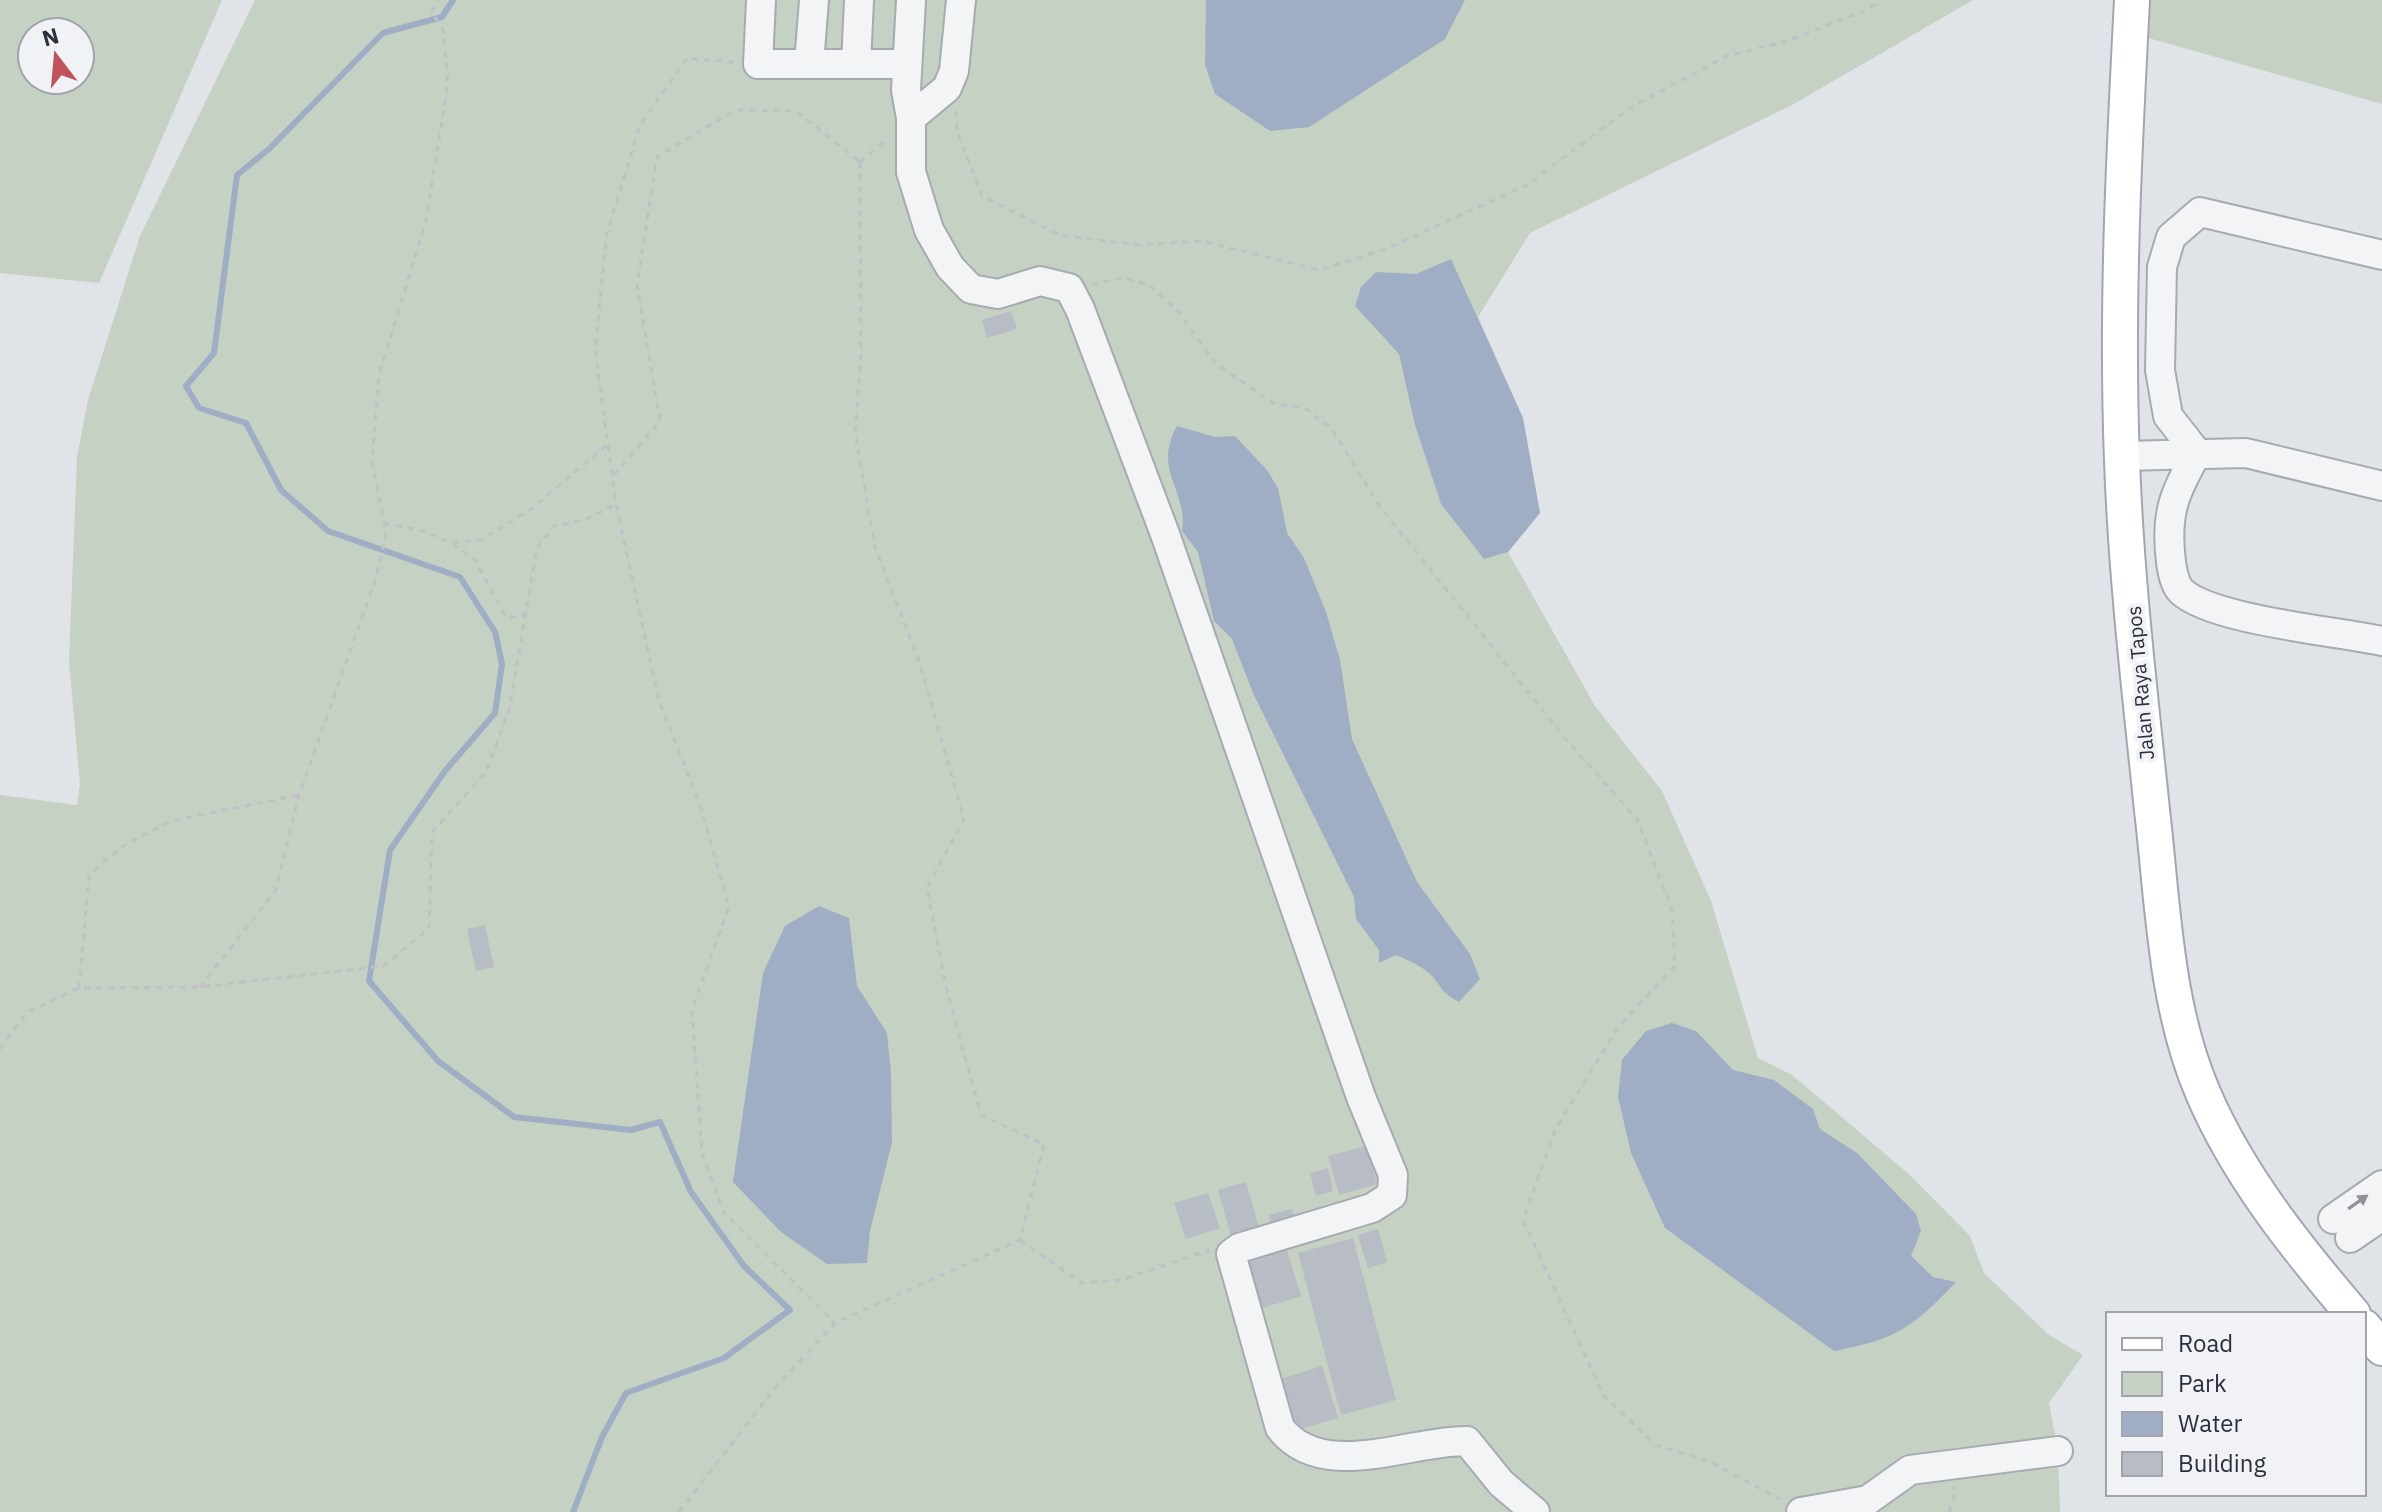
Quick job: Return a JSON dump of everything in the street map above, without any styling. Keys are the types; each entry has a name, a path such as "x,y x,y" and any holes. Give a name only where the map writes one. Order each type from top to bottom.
{"main road":[{"name":"Jalan Raya Tapos","path":"2132,0 2122,191 2122,456 2139,689 2170,969 2181,1029 2203,1093 2237,1159 2296,1247 2351,1312"},
{"path":"2366,1329 2382,1348"}],"street":[{"path":"761,0 758,64 907,64"},
{"path":"809,64 814,0"},
{"path":"856,64 859,0"},
{"path":"911,0 906,90 911,118 911,172 929,230 950,267 971,289 998,294 1040,281 1069,288 1165,534 1361,1097 1393,1175 1392,1195 1372,1208 1239,1248 1231,1254 1271,1406 1290,1440 1311,1451 1367,1455 1467,1441 1501,1483 1535,1512"},
{"path":"911,118 947,88 954,71 961,0"},
{"path":"2197,453 2168,416 2160,370 2162,267 2171,237 2200,212 2382,255"},
{"path":"2197,453 2174,492 2166,529 2172,570 2180,590 2214,609 2382,641"},
{"path":"2122,456 2246,453 2382,486"},
{"path":"2382,1185 2342,1229 2382,1216"},
{"path":"1806,1511 1868,1500 1902,1472 1910,1470 2058,1451"}],"path":[{"path":"200,987 276,890 299,795 376,578 386,532 372,462 379,375 426,221 448,83 443,31 432,11 438,0"},
{"path":"954,71 957,131 982,196 1059,235 1138,245 1202,241 1319,270 1386,249 1527,185 1631,107 1727,56 1787,41 1866,10 1882,0"},
{"path":"758,64 687,58 640,125 607,233 595,349 616,505 659,700 701,808 729,907 692,1009 702,1154 724,1213 835,1323"},
{"path":"613,476 660,421 637,285 657,157 736,110 796,111 860,162 861,360 855,432 875,547 918,658 964,819 927,888 946,987 981,1115 1044,1144 1020,1240"},
{"path":"1069,288 1123,278 1148,284 1177,310 1215,363 1273,403 1306,409 1332,429 1378,504 1564,737 1637,819 1672,910 1675,966 1619,1026 1556,1128 1523,1220 1604,1396 1656,1445 1710,1462 1806,1511"},
{"path":"452,543 481,540 504,527 608,444"},
{"path":"0,1049 27,1012 79,988 200,987 352,967 384,966 429,928 432,832 486,772 509,710 537,548 554,526 587,519 616,505"},
{"path":"384,523 423,531 452,543 475,560 506,617 519,617 528,611"},
{"path":"79,988 89,875 121,847 171,821 299,795"},
{"path":"1020,1240 1082,1283 1121,1280 1210,1250 1231,1254"},
{"path":"679,1512 774,1389 835,1323 1020,1240"}],"green space":[{"path":"0,0 222,0 99,283 0,273"},
{"path":"255,0 1973,0 1792,105 1530,233 1478,317 1523,418 1540,513 1508,552 1595,706 1662,791 1711,901 1758,1058 1792,1075 1910,1175 1970,1236 1984,1273 2049,1335 2083,1355 2049,1403 2058,1451 2060,1512 0,1512 0,795 77,805 80,784 69,661 77,457 88,400 140,236"},
{"path":"2113,0 2382,0 2382,104 2145,37"}],"water":[{"path":"1206,0 1465,0 1445,39 1309,127 1270,131 1215,94 1205,65"},
{"path":"1451,259 1523,418 1540,513 1508,552 1484,559 1441,504 1415,425 1399,354 1355,306 1361,287 1376,272 1416,274"},
{"path":"1177,426 1215,437 1235,436 1267,470 1278,488 1287,533 1304,558 1326,612 1340,660 1352,739 1417,882 1470,954 1480,979 1459,1002 1445,992 1428,972 1410,961 1396,955 1379,963 1379,950 1356,919 1354,897 1253,693 1232,639 1214,621 1198,552 1182,531 1180,503 1169,468 1170,442"},
{"path":"819,906 849,918 857,986 887,1033 892,1142 870,1231 867,1263 827,1264 781,1232 733,1182 763,973 785,926"},
{"path":"1672,1023 1696,1031 1733,1070 1774,1080 1813,1109 1820,1129 1857,1153 1916,1214 1921,1231 1911,1256 1933,1277 1956,1282 1915,1321 1873,1342 1834,1351 1665,1228 1631,1153 1618,1097 1622,1060 1646,1031"}],"building":[{"path":"1011,311 1017,329 987,338 982,320"},
{"path":"485,925 494,967 476,971 467,929"},
{"path":"1367,1146 1377,1184 1339,1195 1328,1156"},
{"path":"1328,1168 1333,1191 1316,1196 1310,1173"},
{"path":"1246,1182 1261,1235 1233,1243 1218,1190"},
{"path":"1208,1193 1220,1228 1186,1239 1174,1203"},
{"path":"1292,1209 1294,1216 1271,1222 1269,1215"},
{"path":"1378,1229 1387,1262 1368,1268 1358,1235"},
{"path":"1353,1238 1396,1400 1341,1415 1298,1253"},
{"path":"1285,1244 1301,1296 1260,1309 1244,1256"},
{"path":"1322,1366 1338,1418 1293,1431 1277,1380"}],"waterway":[{"path":"453,0 442,17 383,33 269,149 237,175 214,353 186,386 199,408 246,423 281,490 328,531 460,577 495,632 502,664 495,713 445,771 390,850 369,981 438,1061 514,1117 631,1130 660,1122 691,1192 744,1266 790,1310 724,1358 626,1393 602,1437 573,1512"}]}
